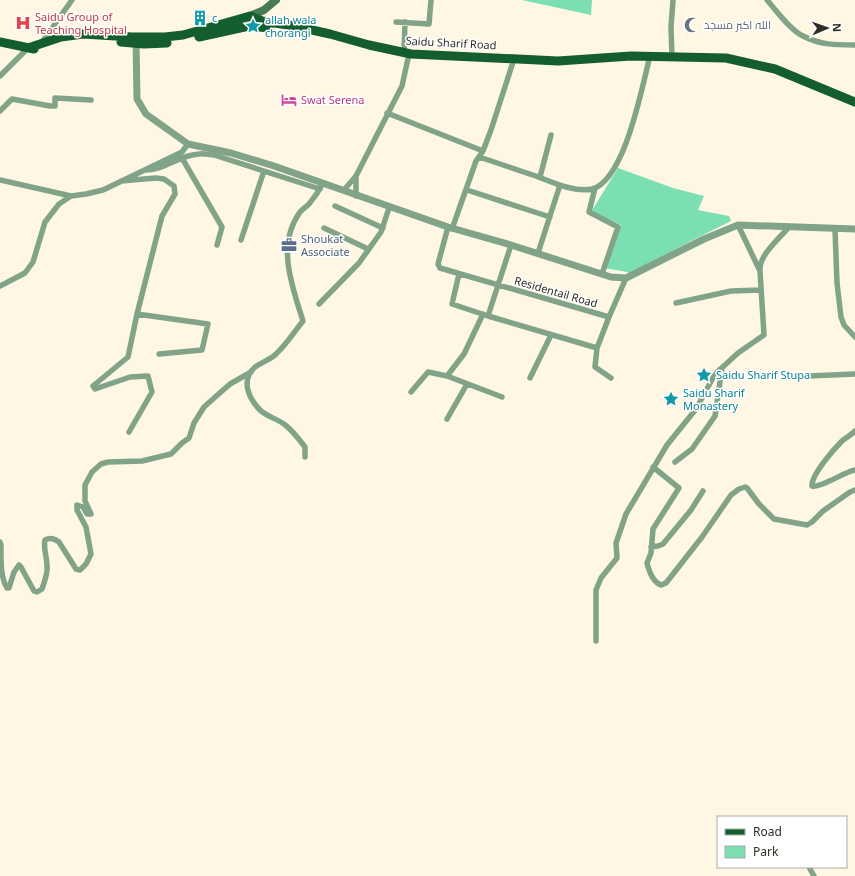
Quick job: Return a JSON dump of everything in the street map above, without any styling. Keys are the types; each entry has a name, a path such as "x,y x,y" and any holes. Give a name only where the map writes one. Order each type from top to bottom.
{"main road":[{"path":"250,21 276,0"},
{"path":"250,21 369,47"},
{"path":"0,42 37,49 80,39 165,43 250,21 262,21 330,34 369,47"},
{"path":"28,48 61,37 87,34 136,41"},
{"name":"Saidu Sharif Road","path":"369,47 407,55 490,59 558,61 631,56 726,58 775,69 855,102"}],"street":[{"path":"41,44 72,0"},
{"path":"396,22 429,24 431,0"},
{"path":"672,57 671,27 673,0"},
{"path":"767,0 802,36 831,45 855,45"},
{"path":"344,190 356,176 402,86 407,55 405,22"},
{"path":"136,41 136,99 146,114 188,144 231,153 321,186"},
{"path":"0,76 28,48"},
{"path":"479,157 560,185 582,190 592,189 599,186 612,173 623,152 650,56"},
{"path":"450,228 491,130 514,59"},
{"path":"0,111 12,99 50,106 55,106 55,98 91,100"},
{"path":"387,113 483,151"},
{"path":"540,177 551,135"},
{"path":"0,180 71,196 86,194 103,190 182,152 188,144"},
{"path":"145,170 155,170 182,158 199,154 214,155 264,171 321,186 344,190 389,208 450,228 511,244 611,277 626,278 704,239 738,225 855,229"},
{"path":"182,158 222,227 218,245"},
{"path":"242,240 264,171"},
{"path":"356,176 356,196"},
{"path":"121,181 138,181 148,178 164,180 174,186 175,194 162,216 137,314 128,357 93,386 95,389 130,377 148,376 152,392 129,432"},
{"path":"538,253 560,185"},
{"path":"0,542 1,572 4,585 7,588 9,588 16,567 19,565 34,591 37,592 42,589 47,573 44,545 45,540 48,538 59,542 76,569 80,570 92,554 86,527 77,510 77,505 83,507 88,514 91,514 85,501 85,485 92,472 100,464 108,462 142,461 171,454 189,438 194,422 204,407 230,384 251,372 272,357 286,344 303,321 288,265 287,252 290,233 301,211 312,201 321,186"},
{"path":"595,188 589,212 618,227 602,274"},
{"path":"467,190 550,217"},
{"path":"0,286 25,273 33,262 46,222 59,204 71,196"},
{"path":"335,206 383,228"},
{"path":"319,304 359,264 383,228 389,208"},
{"path":"738,225 760,271"},
{"path":"596,641 596,590 601,578 617,558 616,543 626,514 667,445 696,409 715,374 738,353 764,336 760,265 763,258 789,227"},
{"path":"324,228 368,249"},
{"name":"Residentail Road","path":"450,228 438,266 440,268 609,317"},
{"path":"835,229 837,283 841,317 844,326 855,337"},
{"path":"447,376 464,354 486,315 498,286 511,244"},
{"path":"459,274 452,304 597,348"},
{"path":"611,378 595,367 597,348 626,278"},
{"path":"676,303 731,291 761,290"},
{"path":"137,314 208,324 202,350 159,354"},
{"path":"530,378 551,335"},
{"path":"676,462 692,449 715,416 722,368"},
{"path":"251,372 247,380 247,390 251,399 261,411 285,425 299,439 305,446 305,457"},
{"path":"410,392 428,372 447,376 502,397"},
{"path":"809,376 855,374"},
{"path":"447,419 468,384"},
{"path":"855,432 843,440 825,462 813,479 812,486 819,486 843,474 855,470"},
{"path":"653,467 679,488 653,529 648,566 656,582 662,585 666,583 702,537 726,501 735,491 743,487 747,488 759,504 774,519 789,520 807,525 823,511 855,490"},
{"path":"651,547 663,544 691,510 703,491"}],"green space":[{"path":"522,0 592,0 591,15"},
{"path":"618,168 673,188 704,196 698,210 729,216 731,221 632,273 605,268 621,225 591,212"}],"place":[{"name":"c","path":"200,18"},
{"name":"Saidu Group of Teaching Hospital","path":"23,23"},
{"name":"اللہ اکبر مسجد","path":"692,25"},
{"name":"allah wala chorangi","path":"253,26"},
{"name":"Swat Serena","path":"289,100"},
{"name":"Shoukat Associate","path":"289,245"},
{"name":"Saidu Sharif Stupa","path":"704,375"},
{"name":"Saidu Sharif Monastery","path":"671,399"}]}
